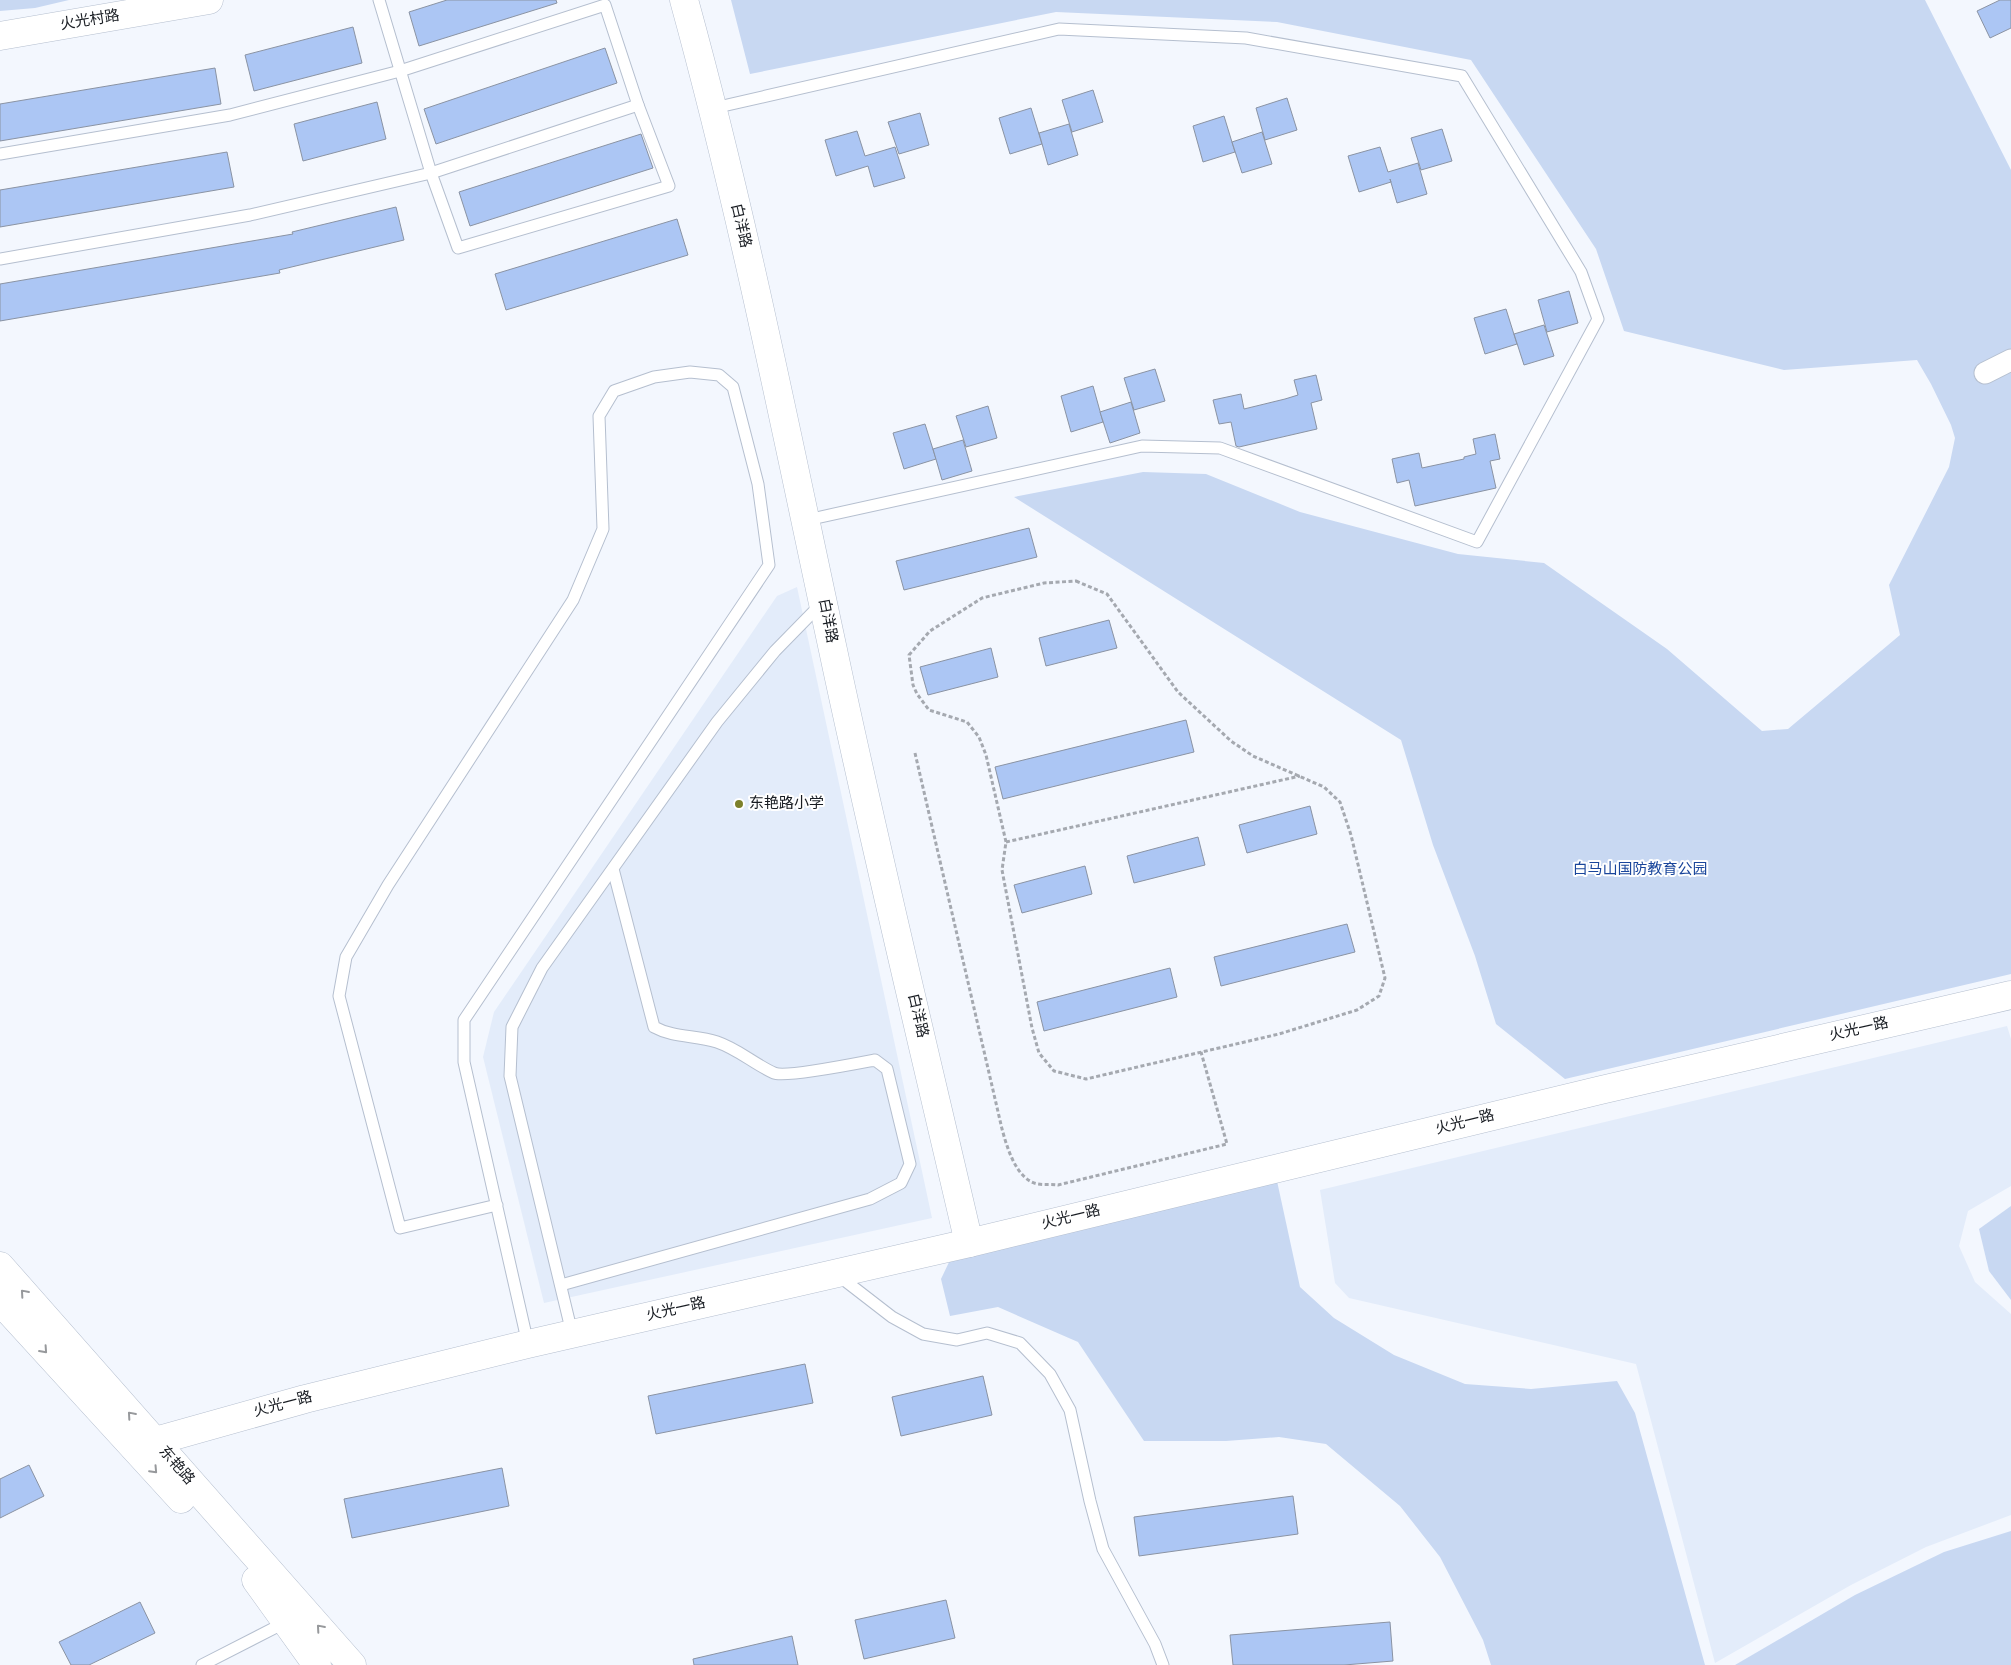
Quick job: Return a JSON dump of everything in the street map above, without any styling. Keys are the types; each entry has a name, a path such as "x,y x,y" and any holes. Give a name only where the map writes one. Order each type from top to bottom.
{"street":[{"name":"火光村路","path":"0,36 209,0"},
{"name":"白洋路","path":"684,0 714,108 968,1243"},
{"path":"1985,373 2011,360"},
{"name":"火光一路","path":"144,1444 305,1399 572,1333 968,1243 1601,1090 2011,995"},
{"name":"东艳路","path":"0,1266 258,1582 317,1665"},
{"name":"东艳路","path":"0,1301 144,1444 352,1665"}],"lane":[{"path":"0,154 230,115 400,71 605,5 638,105 669,186 458,248 431,173 400,71 379,0"},
{"path":"714,108 1060,30 1246,38 1462,76 1581,272 1598,319 1477,542 1220,448 1142,446 807,520"},
{"path":"0,259 250,215 431,173 638,105"},
{"path":"497,1205 400,1228 339,996 346,957 388,885 573,600 603,529 598,416 614,391 654,377 690,372 720,375 733,388 746,432 758,484 769,565 464,1020 464,1062 497,1205 528,1344"},
{"path":"572,1333 510,1076 512,1027 542,968 717,722 775,651 823,601"},
{"path":"561,1284 870,1198 901,1183 910,1164 887,1069 875,1060 835,1068 775,1074 750,1058 716,1041 665,1033 654,1027 613,869"},
{"path":"835,1274 892,1317 923,1334 957,1340 987,1333 1020,1343 1050,1374 1070,1410 1090,1501 1103,1549 1155,1644 1163,1665"},
{"path":"202,1665 223,1661 286,1622"}],"path":[{"path":"1076,582 1107,594 1178,692 1231,740 1252,756 1300,776 1324,787 1340,802 1351,835 1385,978 1379,996 1357,1010 1279,1034 1086,1079 1054,1071 1039,1053 1032,1028 1004,879 1006,842 986,755 979,737 967,722 928,710 913,686 909,655 930,631 982,598 1044,583 1076,582"},
{"path":"916,753 1002,1129 1008,1153 1018,1170 1036,1184 1058,1185 1227,1144 1201,1052"},
{"path":"1006,842 1300,776"}],"shaded area":[{"name":"东艳路小学","path":"797,587 932,1218 544,1303 483,1057 494,1012 777,596"},
{"path":"2007,1026 2011,1039 2011,1186 1968,1211 1959,1246 1975,1282 2011,1314 2011,1515 1926,1547 1851,1585 1715,1663 1636,1364 1349,1298 1335,1283 1320,1190"}],"green space":[{"path":"0,0 69,0 35,8 0,11"},
{"name":"白马山国防教育公园","path":"731,0 1925,0 2011,170 2011,974 1565,1079 1496,1024 1475,956 1433,845 1401,740 1014,497 1143,472 1206,474 1300,512 1458,554 1544,563 1667,649 1762,731 1788,729 1900,635 1889,585 1949,467 1955,438 1951,425 1917,360 1784,370 1624,331 1596,249 1471,60 1277,22 1056,12 750,74"},
{"path":"1277,1181 1300,1287 1334,1318 1394,1355 1465,1384 1531,1389 1617,1381 1635,1413 1705,1665 1491,1665 1483,1640 1440,1557 1400,1506 1326,1444 1279,1437 1226,1441 1144,1441 1078,1342 998,1307 950,1316 941,1279 951,1258"},
{"path":"2011,1206 2011,1300 1989,1271 1979,1229"},
{"path":"2011,1531 2011,1665 1735,1665 1855,1595 1944,1552"}],"building":[{"path":"447,0 556,0 557,3 419,46 409,12"},
{"path":"2000,0 2011,0 2011,28 1990,38 1977,11"},
{"path":"353,27 362,63 254,91 245,55"},
{"path":"605,48 617,83 436,144 424,109"},
{"path":"215,68 221,104 0,141 0,104"},
{"path":"1093,90 1103,122 1072,132 1062,100"},
{"path":"1287,98 1297,130 1265,140 1256,108"},
{"path":"377,102 386,139 303,161 294,124"},
{"path":"1031,108 1042,144 1010,154 999,118"},
{"path":"920,113 929,145 899,154 888,122"},
{"path":"1224,116 1235,152 1203,162 1193,126"},
{"path":"1069,124 1078,155 1048,165 1039,133"},
{"path":"1442,129 1452,161 1421,170 1411,138"},
{"path":"857,131 865,156 895,147 905,178 874,187 868,166 836,176 825,140"},
{"path":"1262,132 1272,164 1242,173 1232,142"},
{"path":"641,134 653,168 470,226 459,192"},
{"path":"1380,147 1388,172 1418,163 1427,194 1397,203 1391,182 1359,192 1348,156"},
{"path":"227,152 234,187 0,227 0,190"},
{"path":"396,207 404,240 279,270 280,273 0,321 0,284 293,234 292,232"},
{"path":"677,219 688,255 506,310 495,274"},
{"path":"1569,291 1578,323 1547,332 1538,300"},
{"path":"1506,309 1517,344 1485,354 1474,318"},
{"path":"1544,325 1554,356 1524,365 1514,334"},
{"path":"1155,369 1165,401 1134,410 1124,378"},
{"path":"1316,375 1322,400 1311,403 1317,429 1239,447 1236,446 1231,422 1219,424 1213,400 1241,394 1244,409 1298,395 1294,380"},
{"path":"1093,386 1103,422 1071,432 1061,396"},
{"path":"1131,402 1140,433 1110,443 1100,412"},
{"path":"988,406 997,438 966,447 956,416"},
{"path":"925,424 936,459 904,469 893,433"},
{"path":"1495,434 1500,459 1490,461 1496,488 1415,506 1409,480 1397,483 1392,459 1419,453 1422,468 1464,459 1464,457 1476,454 1473,439"},
{"path":"963,440 972,471 942,480 933,449"},
{"path":"1029,528 1037,557 904,590 896,561"},
{"path":"1109,620 1117,648 1046,666 1039,638"},
{"path":"991,648 998,677 928,695 920,667"},
{"path":"1186,720 1194,752 1003,799 995,767"},
{"path":"1310,806 1317,834 1247,853 1239,825"},
{"path":"1198,837 1205,865 1134,883 1127,856"},
{"path":"1085,866 1092,894 1022,913 1014,885"},
{"path":"1347,924 1355,952 1221,986 1214,957"},
{"path":"1170,968 1177,997 1044,1031 1037,1002"},
{"path":"805,1364 813,1403 656,1434 648,1396"},
{"path":"983,1376 992,1415 901,1436 892,1397"},
{"path":"29,1465 44,1496 0,1518 0,1479"},
{"path":"502,1468 509,1506 352,1538 344,1499"},
{"path":"1293,1496 1298,1534 1139,1556 1134,1517"},
{"path":"946,1600 955,1638 864,1659 855,1620"},
{"path":"140,1602 155,1633 89,1665 71,1665 59,1642"},
{"path":"1390,1622 1393,1661 1344,1665 1233,1665 1230,1635"},
{"path":"792,1636 798,1665 694,1665 693,1659"}],"place":[{"name":"东艳路小学","path":"739,804"}]}
